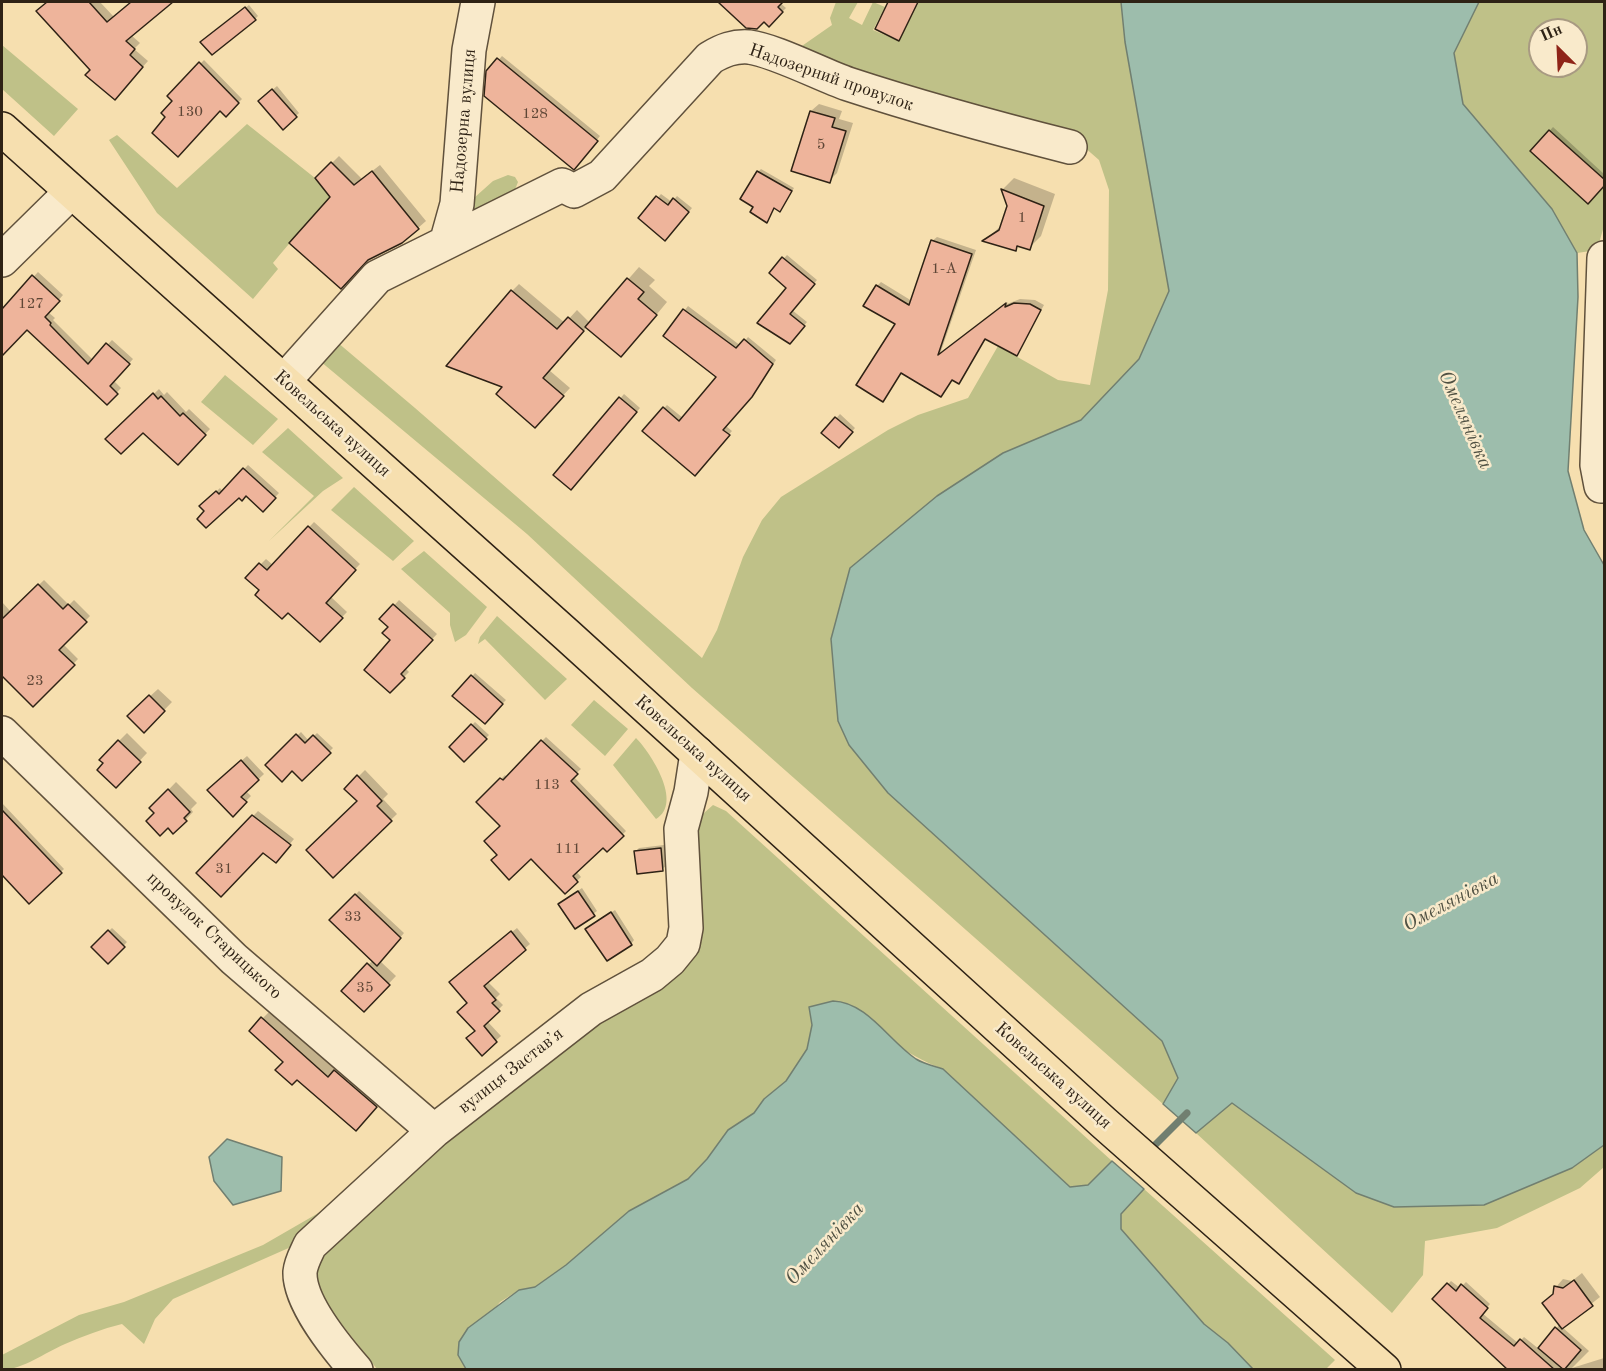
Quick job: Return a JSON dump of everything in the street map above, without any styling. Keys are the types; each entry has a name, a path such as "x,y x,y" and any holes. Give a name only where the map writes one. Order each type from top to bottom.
{"main road":[{"name":"Ковельська вулиця","path":"2,129 698,753 1104,1123 1384,1370"}],"street":[{"name":"Надозерна вулиця","path":"447,240 457,204 469,50 478,2"},
{"name":"Надозерний провулок","path":"284,381 376,277 562,185 574,191 602,176 710,58 737,47 758,50 928,111 1070,147"},
{"path":"2,260 71,192"},
{"path":"1601,486 1597,465 1605,258"},
{"name":"провулок Старицького","path":"2,733 234,959 434,1131"},
{"name":"вулиця Заставʼя","path":"356,1370 320,1323 305,1295 300,1271 304,1258 317,1237 434,1131 591,1009 652,975 670,960 683,944 686,928 681,829 698,753"}],"green space":[{"path":"836,2 858,2 849,18 862,25 873,2 885,7 873,30 899,41 919,2 1174,2 1212,336 849,745 888,793 1162,1041 1178,1078 1163,1104 692,688 527,534 320,361 337,342 702,658 717,630 743,557 762,520 781,497 888,430 918,415 968,398 998,346 1058,380 1090,385 1108,290 1109,190 1099,160 1083,146 833,67 799,48 832,25 830,18"},
{"path":"1479,2 1604,2 1604,226 1597,250 1577,253 1552,209 1463,104 1454,53"},
{"path":"2,45 78,109 54,136 2,89"},
{"path":"247,124 315,178 334,202 309,223 280,254 273,263 278,269 253,299 157,213 109,140 117,135 177,188"},
{"path":"508,175 515,177 518,182 514,192 474,218 465,206 493,181"},
{"path":"225,375 278,419 253,445 201,402"},
{"path":"288,428 343,478 323,491 269,541 314,496 262,452"},
{"path":"354,487 414,541 393,561 331,510"},
{"path":"424,551 487,607 466,635 455,642 450,625 450,613 401,569"},
{"path":"497,616 567,679 545,700 485,639 478,644 480,637"},
{"path":"594,700 628,729 605,756 571,725"},
{"path":"636,738 656,766 666,790 667,802 664,812 656,819 613,765"},
{"path":"713,805 726,811 1112,1161 1088,1185 1070,1187 943,1069 901,1048 833,1001 809,1007 812,1025 807,1049 786,1081 764,1099 754,1113 728,1130 707,1159 688,1179 629,1211 566,1265 535,1287 519,1290 500,1302 458,1355 466,1369 377,1369 322,1299 312,1270 313,1258 360,1209 662,975 695,821"},
{"path":"1232,1102 1356,1193 1572,1168 1604,1145 1604,1167 1580,1188 1497,1228 1425,1241 1423,1275 1392,1313 1196,1133"},
{"path":"1144,1189 1335,1360 1326,1369 1253,1369 1228,1343 1204,1324 1121,1229 1121,1214"},
{"path":"334,1204 309,1239 173,1299 155,1319 144,1344 122,1324 79,1338 18,1367 2,1370 2,1355 79,1315 124,1302 263,1245"}],"water":[{"path":"1121,2 1479,2 1454,53 1463,104 1552,209 1577,253 1578,297 1568,471 1584,530 1604,565 1604,1145 1572,1168 1484,1205 1394,1207 1356,1193 1232,1103 1196,1133 1163,1104 1178,1078 1162,1041 888,793 849,745 838,721 831,639 850,568 937,496 1003,453 1081,420 1139,359 1169,291 1125,42"},
{"path":"833,1001 857,1008 916,1059 943,1069 1070,1187 1088,1185 1112,1161 1144,1189 1121,1214 1121,1229 1204,1324 1228,1343 1253,1369 466,1369 458,1355 459,1342 468,1328 519,1290 535,1287 566,1265 629,1211 688,1179 707,1159 728,1130 754,1113 764,1099 786,1081 807,1049 812,1025 809,1007"},
{"path":"227,1139 282,1157 281,1191 233,1205 214,1181 209,1157"}],"building":[{"path":"47,2 89,2 107,22 131,2 173,2 126,41 135,49 130,55 143,67 115,100 85,75 90,70 36,11"},
{"path":"718,2 783,2 778,7 783,12 769,27 764,22 757,29 746,28"},
{"path":"888,2 918,2 899,41 875,29"},
{"path":"245,7 256,20 212,55 200,42"},
{"path":"497,58 598,141 574,170 484,96 486,71"},
{"path":"199,62 239,103 226,117 220,111 178,157 152,133 165,117 161,113 172,101 167,96"},
{"path":"272,89 297,117 283,130 258,101"},
{"path":"810,111 835,118 832,127 846,131 830,183 791,171"},
{"path":"1549,130 1605,180 1605,185 1588,204 1530,151"},
{"path":"331,162 354,185 372,171 419,229 402,243 368,260 341,289 289,243 330,197 315,178"},
{"path":"757,171 792,191 780,212 774,208 767,223 750,212 753,207 740,199"},
{"path":"1001,189 1044,206 1030,250 1017,246 1016,251 982,241 999,230 1007,206"},
{"path":"656,196 668,205 673,198 689,212 665,241 638,218"},
{"path":"931,240 972,254 938,355 1006,303 1005,307 1014,303 1030,304 1041,310 1017,356 985,339 959,384 952,380 941,397 901,373 883,402 856,385 895,324 863,306 876,285 909,305"},
{"path":"782,257 815,284 790,314 805,326 790,344 757,323 786,288 769,273"},
{"path":"32,275 60,301 45,317 51,323 50,325 88,364 106,343 130,364 110,386 118,394 107,405 27,330 2,356 2,309"},
{"path":"627,278 644,292 638,299 657,315 621,357 585,327"},
{"path":"511,290 557,329 568,317 584,331 543,378 564,396 535,428 496,394 502,387 446,366"},
{"path":"683,309 736,348 744,339 773,364 752,397 723,430 730,435 695,476 642,431 663,407 679,421 716,377 663,336"},
{"path":"153,393 158,399 161,396 180,416 183,413 206,435 178,465 143,433 121,454 105,439"},
{"path":"619,397 637,412 571,490 553,475"},
{"path":"835,417 853,432 839,448 821,433"},
{"path":"243,468 276,498 263,512 246,496 242,501 239,498 206,528 197,519 204,511 199,506 216,491 219,494"},
{"path":"308,526 356,570 326,603 343,618 320,642 288,613 282,619 255,595 259,590 245,578 259,563 267,570"},
{"path":"38,584 63,609 68,604 87,622 59,650 75,665 33,707 2,676 2,619"},
{"path":"393,604 433,640 401,674 405,678 390,693 364,670 390,640 382,633 388,627 379,619"},
{"path":"471,675 503,704 485,724 452,696"},
{"path":"149,695 165,711 144,733 127,716"},
{"path":"471,724 487,739 464,762 449,747"},
{"path":"296,734 305,743 313,735 331,753 302,781 292,771 282,782 265,765"},
{"path":"118,740 141,762 116,788 97,770 103,763 99,760"},
{"path":"541,740 578,774 571,781 624,836 607,852 603,848 573,876 578,882 565,894 531,859 509,880 491,860 497,855 484,841 500,826 476,802 500,778 503,780"},
{"path":"241,760 259,780 241,797 247,802 233,817 207,790"},
{"path":"357,775 382,801 377,806 392,821 333,878 306,850 357,801 344,789"},
{"path":"168,789 190,812 184,818 187,821 173,834 168,828 160,836 146,821 154,813 149,808"},
{"path":"2,810 62,873 29,904 2,875"},
{"path":"252,815 291,845 276,863 263,853 221,897 196,873"},
{"path":"661,848 663,871 637,874 634,851"},
{"path":"578,891 595,916 575,929 558,904"},
{"path":"355,894 401,938 377,966 329,920"},
{"path":"611,912 632,945 607,961 585,929"},
{"path":"108,930 125,947 108,964 91,947"},
{"path":"511,931 526,950 484,986 496,1000 492,1003 500,1011 484,1026 497,1042 482,1056 466,1038 475,1031 457,1012 467,1003 449,982"},
{"path":"367,963 390,985 364,1012 341,991"},
{"path":"261,1017 328,1077 334,1070 377,1107 356,1131 297,1080 292,1085 275,1070 283,1062 249,1031"},
{"path":"1574,1280 1593,1306 1562,1329 1542,1303 1553,1294 1554,1286 1563,1288"},
{"path":"1447,1283 1456,1291 1461,1284 1488,1308 1480,1318 1514,1346 1520,1339 1555,1370 1508,1370 1432,1299"},
{"path":"1555,1327 1581,1350 1564,1370 1538,1348"}],"waterway":[{"name":"Омелянівка","path":"1148,1152 1187,1113"}]}
